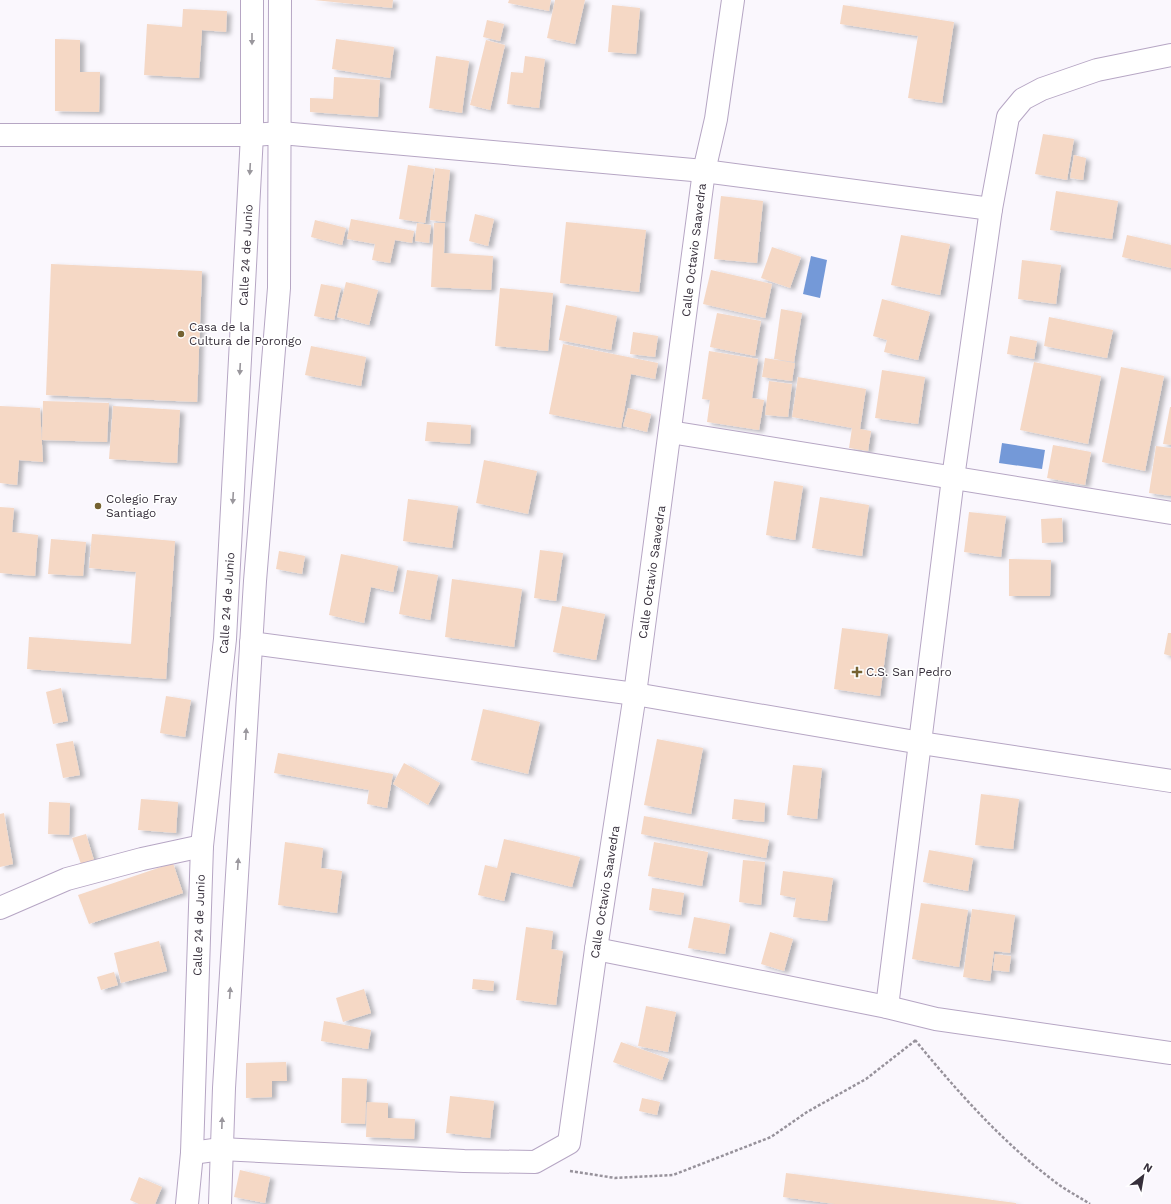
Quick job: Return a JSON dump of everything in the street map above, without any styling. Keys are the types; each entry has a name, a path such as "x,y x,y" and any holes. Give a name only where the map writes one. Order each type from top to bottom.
{"street":[{"name":"Calle 24 de Junio","path":"187,1204 192,1153 202,846 225,639 252,135 252,0"},
{"path":"220,1204 221,1149 251,643 279,288 281,133 280,0"},
{"name":"Calle Octavio Saavedra","path":"535,1162 569,1143 596,949 635,694 704,171 716,119 733,0"},
{"path":"887,1007 921,743 952,478 991,209 1008,117 1023,99 1042,89 1097,70 1171,55"},
{"path":"0,135 252,135 281,133 704,171 991,209"},
{"path":"670,432 1171,512"},
{"path":"251,643 635,694 921,743 1171,781"},
{"path":"0,908 67,879 142,859 202,846"},
{"path":"596,949 887,1007 936,1019 1171,1053"},
{"path":"192,1153 221,1149 535,1162"}],"path":[{"path":"535,1162 584,1174 615,1178 673,1175 771,1137 807,1112 866,1079 915,1041 936,1019"},
{"path":"911,1035 977,1113 1054,1181 1090,1204"}],"water":[{"path":"811,256 827,260 820,298 803,294"},
{"path":"1002,443 1045,450 1042,469 999,463"}],"building":[{"path":"314,0 393,0 392,8"},
{"path":"509,0 551,0 549,11 508,3"},
{"path":"555,0 585,0 575,44 547,38"},
{"path":"612,5 640,8 636,54 608,52"},
{"path":"843,5 954,22 942,103 908,98 918,36 840,24"},
{"path":"183,9 227,11 226,32 202,30 199,78 144,75 147,24 182,27"},
{"path":"487,20 504,24 500,41 483,37"},
{"path":"55,39 80,40 80,72 100,72 99,112 55,111"},
{"path":"336,39 394,47 390,78 332,69"},
{"path":"486,40 505,45 490,110 470,105"},
{"path":"436,56 469,61 462,113 429,108"},
{"path":"525,56 545,59 539,108 507,104 511,72 523,73"},
{"path":"334,77 380,80 378,117 310,112 310,98 333,99"},
{"path":"1043,134 1074,139 1067,180 1035,174"},
{"path":"1074,155 1086,158 1083,180 1070,178"},
{"path":"408,165 434,169 425,223 399,219"},
{"path":"435,168 450,170 445,222 430,220"},
{"path":"1056,191 1118,201 1112,239 1050,230"},
{"path":"721,196 763,201 757,263 714,259"},
{"path":"475,214 494,219 488,246 469,241"},
{"path":"351,219 414,231 412,243 395,240 390,263 372,260 375,244 347,239"},
{"path":"315,220 346,228 342,245 311,237"},
{"path":"566,222 646,230 639,292 560,283"},
{"path":"417,223 431,225 429,243 415,241"},
{"path":"434,223 445,223 444,253 493,256 491,290 431,287"},
{"path":"901,235 950,244 940,295 891,285"},
{"path":"1127,235 1171,245 1171,268 1122,257"},
{"path":"772,247 801,257 790,288 761,278"},
{"path":"1022,260 1061,265 1056,304 1018,299"},
{"path":"51,264 202,271 197,402 46,395"},
{"path":"711,270 772,284 765,318 703,304"},
{"path":"346,282 378,290 369,325 337,317"},
{"path":"321,284 341,288 334,320 314,316"},
{"path":"500,288 553,293 548,351 495,346"},
{"path":"882,299 930,312 918,360 884,352 887,340 873,336"},
{"path":"566,305 617,316 611,350 559,340"},
{"path":"781,309 802,313 794,362 774,359"},
{"path":"717,313 761,321 755,356 710,347"},
{"path":"1049,317 1113,330 1107,358 1044,346"},
{"path":"633,332 658,336 655,357 630,354"},
{"path":"1010,336 1037,341 1034,359 1007,354"},
{"path":"563,344 658,363 655,379 631,374 621,428 549,414"},
{"path":"311,346 366,357 361,386 305,375"},
{"path":"709,351 758,359 752,398 764,400 759,430 707,422 710,400 702,399"},
{"path":"765,358 795,363 792,381 762,377"},
{"path":"1034,362 1101,376 1088,444 1020,430"},
{"path":"1121,367 1164,376 1145,471 1102,462"},
{"path":"882,370 925,377 918,424 875,418"},
{"path":"798,377 866,389 860,429 871,431 868,451 849,448 852,428 792,417"},
{"path":"769,381 792,384 788,417 765,415"},
{"path":"43,401 109,403 107,442 42,440"},
{"path":"0,406 40,408 43,462 19,460 17,485 0,483"},
{"path":"113,406 180,410 177,463 109,459"},
{"path":"1171,407 1171,445 1163,444"},
{"path":"628,408 651,414 647,432 623,426"},
{"path":"427,422 471,425 470,444 425,441"},
{"path":"1053,445 1091,452 1085,485 1047,478"},
{"path":"1156,446 1171,448 1171,496 1149,493"},
{"path":"484,460 537,471 528,514 476,503"},
{"path":"774,481 803,486 795,540 766,535"},
{"path":"820,497 869,505 862,556 812,548"},
{"path":"408,499 458,506 452,548 403,541"},
{"path":"0,507 14,508 12,532 38,535 35,576 0,573"},
{"path":"969,512 1006,516 1001,557 964,552"},
{"path":"1062,518 1063,542 1042,543 1041,519"},
{"path":"92,534 175,541 166,679 27,669 29,637 131,644 136,572 89,568"},
{"path":"51,539 86,542 83,576 48,574"},
{"path":"540,550 563,553 556,601 534,598"},
{"path":"279,551 305,556 302,574 276,569"},
{"path":"341,554 398,566 393,592 371,587 364,623 329,615"},
{"path":"1009,559 1051,560 1050,596 1009,596"},
{"path":"407,570 438,575 430,620 399,614"},
{"path":"452,579 522,589 514,647 445,637"},
{"path":"562,606 605,614 596,660 553,652"},
{"path":"842,628 888,634 880,696 834,689"},
{"path":"1168,633 1171,633 1171,656 1164,654"},
{"path":"61,688 68,721 53,724 46,692"},
{"path":"166,696 191,700 185,737 160,733"},
{"path":"483,709 540,722 528,774 471,760"},
{"path":"657,739 703,748 691,814 644,805"},
{"path":"73,741 80,775 63,778 56,744"},
{"path":"278,753 393,774 387,808 367,804 369,790 274,773"},
{"path":"404,763 440,783 428,805 393,784"},
{"path":"793,765 822,768 817,819 787,815"},
{"path":"981,794 1019,799 1013,849 975,845"},
{"path":"141,799 178,802 176,833 138,830"},
{"path":"734,799 765,803 764,822 732,819"},
{"path":"49,802 70,803 69,835 48,834"},
{"path":"4,813 13,864 0,867 0,814"},
{"path":"644,816 769,840 766,858 641,834"},
{"path":"86,834 94,860 81,864 72,838"},
{"path":"504,839 580,857 572,887 511,872 504,901 478,895 485,865 497,868"},
{"path":"285,842 323,848 321,868 342,871 337,913 278,905"},
{"path":"654,842 708,852 702,886 648,876"},
{"path":"929,850 973,858 968,891 923,882"},
{"path":"743,860 765,862 761,905 739,902"},
{"path":"173,863 183,893 89,924 78,895"},
{"path":"783,871 833,878 827,921 793,917 796,898 780,895"},
{"path":"652,888 684,893 681,915 649,910"},
{"path":"921,903 968,910 959,967 912,959"},
{"path":"972,909 1015,915 1010,953 994,951 990,981 963,977"},
{"path":"694,917 730,924 725,954 688,948"},
{"path":"526,927 553,931 551,949 563,951 556,1005 516,1000"},
{"path":"770,932 793,939 784,971 761,964"},
{"path":"159,941 167,971 121,983 114,953"},
{"path":"995,954 1011,956 1009,972 993,970"},
{"path":"114,972 118,985 101,990 97,977"},
{"path":"473,979 494,981 493,991 472,989"},
{"path":"364,989 371,1013 343,1022 336,998"},
{"path":"646,1006 676,1012 668,1052 638,1046"},
{"path":"324,1021 371,1030 368,1049 321,1041"},
{"path":"621,1042 669,1059 662,1080 613,1062"},
{"path":"286,1062 287,1081 272,1081 272,1097 246,1098 246,1063"},
{"path":"342,1078 367,1079 365,1124 341,1123"},
{"path":"450,1096 494,1101 490,1138 446,1133"},
{"path":"642,1098 660,1102 657,1115 639,1111"},
{"path":"367,1102 388,1103 388,1118 415,1119 414,1139 366,1137"},
{"path":"240,1170 270,1177 265,1203 234,1197"},
{"path":"786,1173 1016,1204 835,1204 783,1197"},
{"path":"139,1177 162,1187 155,1204 139,1204 130,1200"}],"place":[{"name":"Casa de la Cultura de Porongo","path":"181,334"},
{"name":"Colegio Fray Santiago","path":"98,506"},
{"name":"C.S. San Pedro","path":"857,672"}]}
